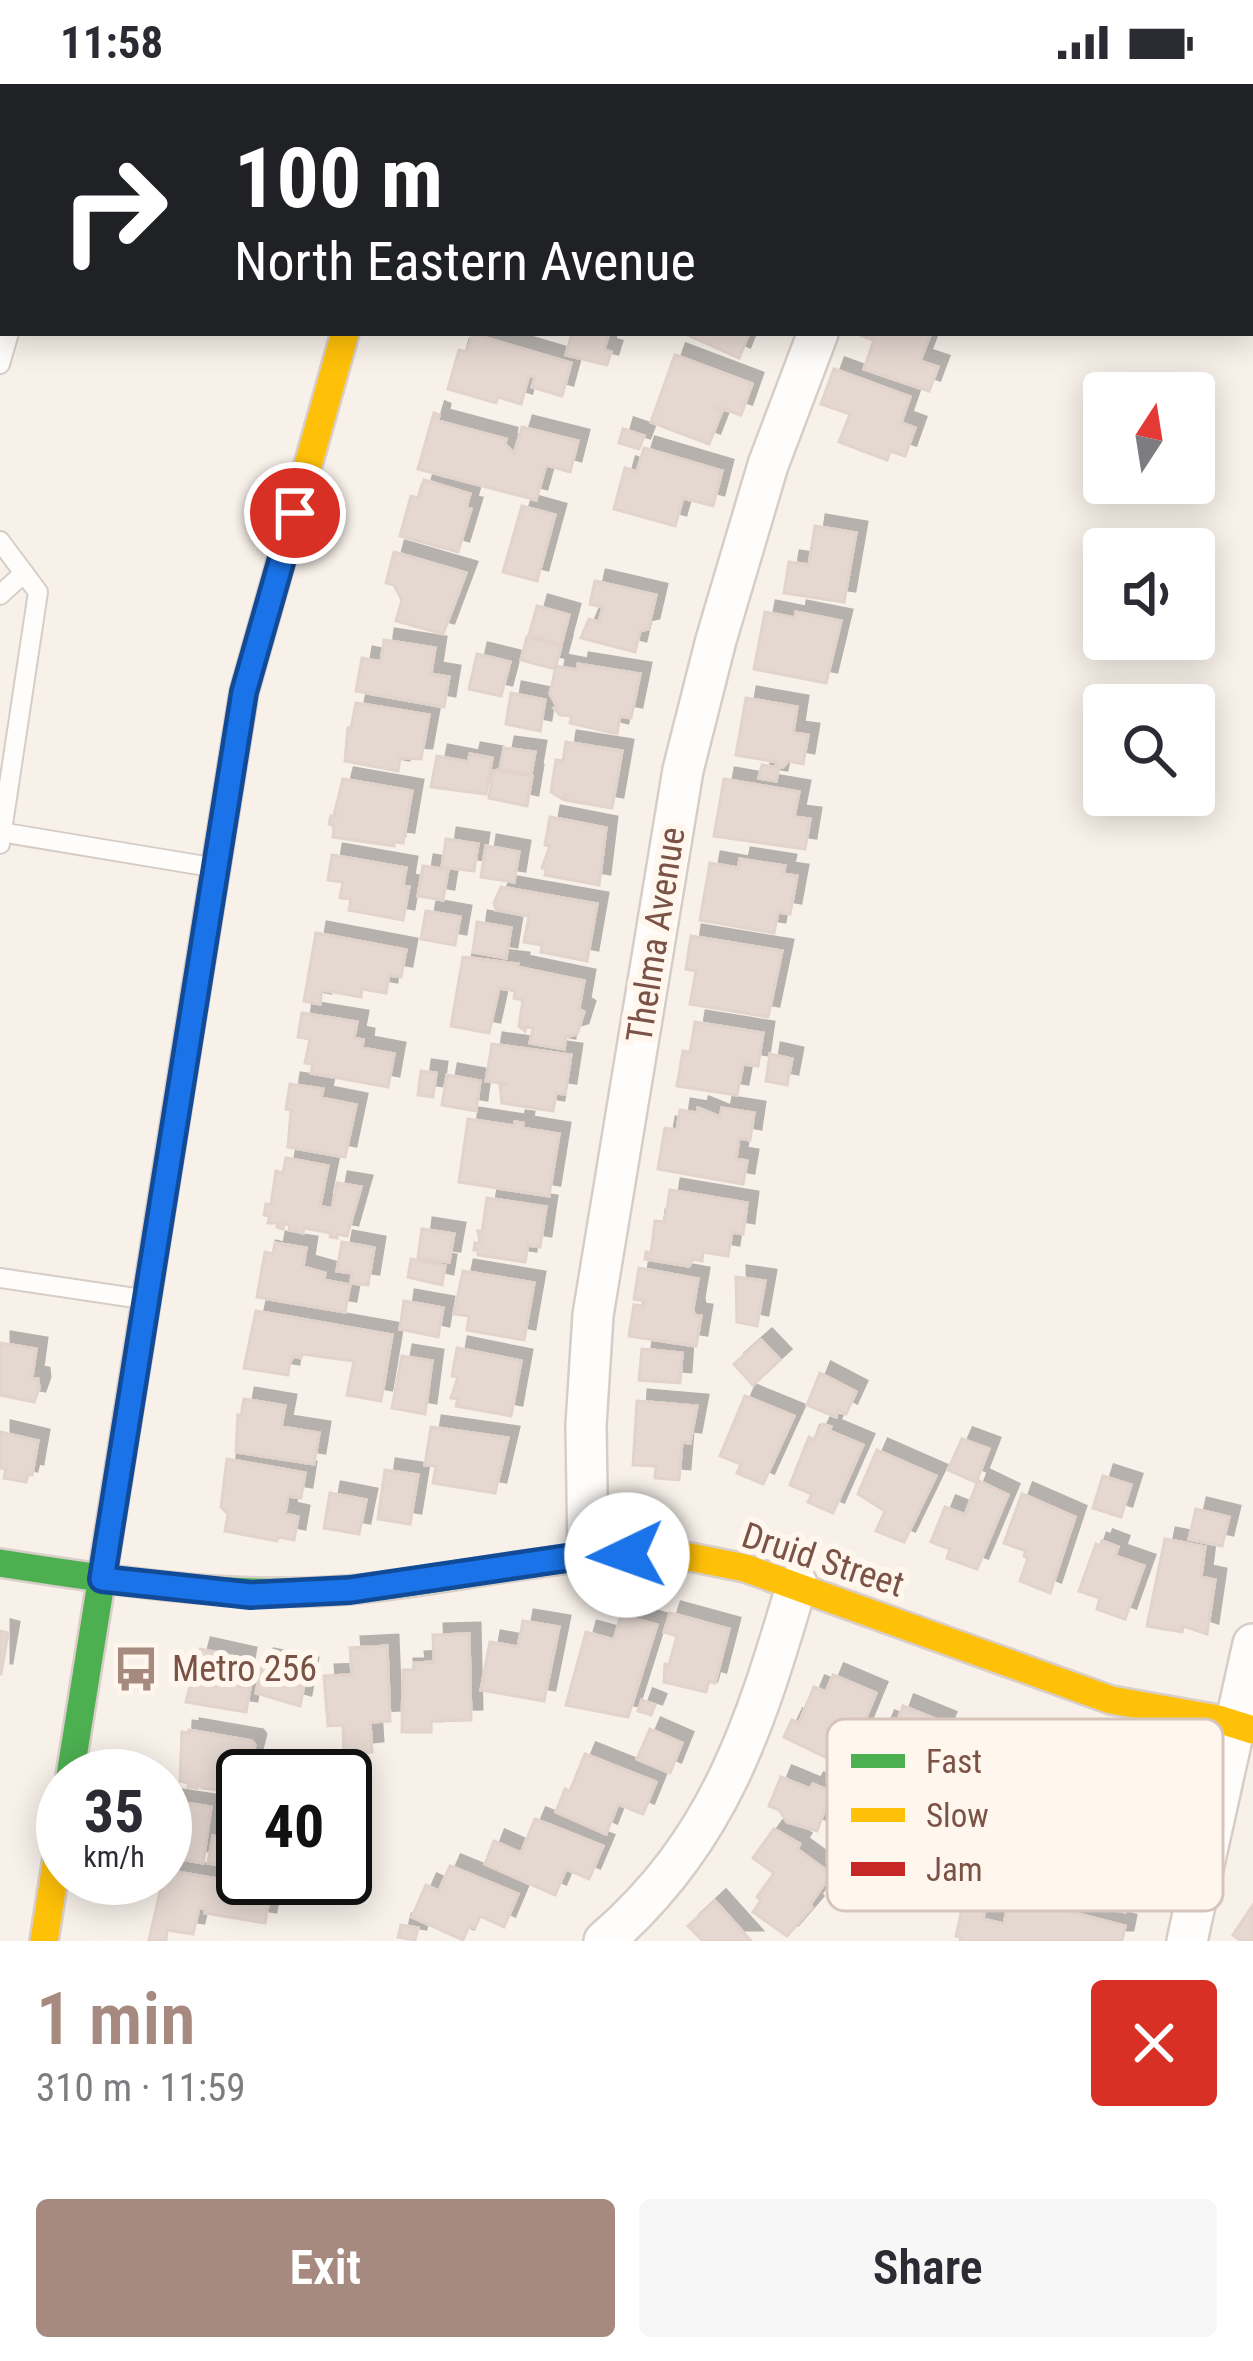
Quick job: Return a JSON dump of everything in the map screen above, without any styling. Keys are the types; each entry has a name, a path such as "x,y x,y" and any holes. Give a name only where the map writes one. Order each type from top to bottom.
{"main road":[{"path":"74,1749 244,692 344,336"},
{"name":"Druid Street","path":"0,1563 251,1595 350,1590 587,1555 684,1558 738,1566 797,1584 1118,1702 1207,1719"},
{"path":"44,1941 50,1905"}],"street":[{"name":"Thelma Avenue","path":"587,1555 586,1425 593,1315 683,770 768,465 817,336"},
{"path":"604,1941 639,1911 688,1848 727,1783 758,1716 797,1584"},
{"path":"1223,1803 1243,1726 1253,1644"},
{"path":"1187,1941 1195,1911"}],"lane":[{"path":"0,541 38,592 0,844"},
{"path":"0,595 23,573"},
{"path":"1,833 216,867"},
{"path":"0,1278 146,1300"}],"building":[{"path":"472,336 480,336 571,363 562,396 532,387 535,377 529,375 521,404 498,397 496,403 448,389 459,350 467,352"},
{"path":"571,336 608,336 607,365 566,355"},
{"path":"690,336 748,336 739,358"},
{"path":"863,336 930,336 920,361 938,367 929,391 864,369 874,340"},
{"path":"675,355 752,384 741,415 712,405 722,411 709,444 651,422"},
{"path":"834,369 910,397 901,423 915,428 905,456 890,451 887,460 839,442 850,414 821,404"},
{"path":"434,413 438,421 506,439 514,454 522,427 578,441 570,472 546,465 536,500 418,469"},
{"path":"623,429 644,436 639,449 619,443"},
{"path":"644,448 722,471 713,506 683,498 675,526 614,509 625,468 637,472"},
{"path":"424,480 470,494 466,508 471,509 458,552 400,536 411,496 419,498"},
{"path":"522,506 555,515 537,581 503,572"},
{"path":"815,526 856,533 844,602 784,593 789,562 809,565"},
{"path":"394,552 466,573 443,634 396,621 402,600 394,585 386,583"},
{"path":"595,581 656,595 648,629 640,631 635,652 581,638 589,619 599,622 603,607 590,604"},
{"path":"537,606 569,615 561,645 529,635"},
{"path":"765,612 795,618 796,612 841,621 826,683 754,669"},
{"path":"527,637 561,647 555,669 521,660"},
{"path":"384,640 435,648 431,674 449,677 444,707 356,691 362,658 381,662"},
{"path":"477,654 510,662 501,696 469,689"},
{"path":"578,664 640,674 631,718 620,716 617,734 570,723 572,716 560,715 554,708 550,694 556,666 577,670"},
{"path":"511,693 545,700 540,731 506,724"},
{"path":"746,698 797,707 793,733 808,735 803,764 788,761 783,767 736,755"},
{"path":"356,703 429,715 421,759 400,758 398,771 345,761"},
{"path":"566,742 622,751 612,808 565,800 566,795 563,799 551,792 556,760 563,761"},
{"path":"504,748 535,752 531,775 500,769"},
{"path":"470,754 492,758 486,794 431,787 437,756 468,762"},
{"path":"762,765 779,768 776,781 759,778"},
{"path":"493,771 532,776 527,806 489,798"},
{"path":"343,779 412,791 403,843 394,842 394,846 333,837 334,826 329,824 331,816 337,817"},
{"path":"724,779 799,792 794,817 810,819 805,849 714,836"},
{"path":"550,817 606,828 599,885 545,875"},
{"path":"446,839 478,844 474,871 442,867"},
{"path":"486,846 519,852 514,882 481,877"},
{"path":"332,855 406,868 403,886 409,887 403,920 349,910 351,899 340,898 343,882 328,880"},
{"path":"740,859 785,866 783,874 797,876 790,914 778,912 774,933 700,920 710,863 738,868"},
{"path":"423,866 448,870 443,900 418,896"},
{"path":"501,887 597,904 587,961 541,952 542,945 524,942 529,916 496,910"},
{"path":"426,911 460,917 455,945 421,939"},
{"path":"477,922 511,928 506,958 473,952"},
{"path":"316,933 406,950 401,977 389,975 386,993 362,989 361,997 322,990 320,1004 304,1001"},
{"path":"691,936 782,951 768,1017 690,1004 696,971 686,969"},
{"path":"463,957 518,964 584,981 579,1009 584,1012 577,1034 566,1037 564,1049 530,1043 533,1028 525,1031 519,1026 523,1000 514,998 515,991 499,988 489,1033 451,1026"},
{"path":"302,1013 357,1022 354,1038 363,1040 362,1048 394,1054 388,1087 311,1073 313,1064 305,1063 310,1039 298,1037"},
{"path":"695,1022 763,1033 758,1066 743,1064 737,1095 677,1086 683,1051 690,1052"},
{"path":"492,1044 571,1055 565,1094 556,1093 553,1111 502,1103 500,1086 509,1084 486,1081"},
{"path":"770,1054 792,1059 787,1085 766,1081"},
{"path":"421,1071 436,1073 433,1097 418,1095"},
{"path":"447,1075 480,1081 476,1111 442,1105"},
{"path":"290,1084 323,1089 321,1098 356,1105 345,1157 288,1147"},
{"path":"698,1108 720,1117 722,1108 754,1113 750,1140 739,1138 736,1159 747,1161 743,1184 658,1169 665,1128 677,1130 680,1110 697,1113"},
{"path":"468,1119 514,1126 523,1123 522,1128 559,1134 549,1196 459,1182"},
{"path":"286,1158 328,1166 320,1206 332,1209 337,1183 361,1187 347,1236 330,1237 331,1233 304,1228 303,1233 296,1226 295,1231 289,1230 290,1225 284,1224 283,1229 278,1223 268,1223 266,1204 271,1205 276,1171 283,1173"},
{"path":"670,1190 747,1203 743,1234 732,1232 728,1256 703,1252 702,1261 693,1259 689,1266 645,1259 646,1252 651,1253 655,1221 665,1222"},
{"path":"487,1198 546,1207 540,1247 528,1245 525,1262 478,1255 474,1250 475,1243 480,1243 478,1231 482,1232"},
{"path":"422,1229 454,1234 449,1262 418,1258"},
{"path":"342,1242 374,1248 368,1285 351,1283 352,1273 337,1271"},
{"path":"275,1243 306,1248 303,1267 325,1273 324,1280 350,1285 345,1312 257,1297 265,1252 273,1254"},
{"path":"411,1259 445,1266 442,1285 408,1277"},
{"path":"639,1268 698,1279 693,1309 694,1315 701,1316 696,1346 629,1336 634,1305 644,1306 645,1301 634,1299"},
{"path":"463,1271 534,1283 524,1340 467,1330 469,1316 454,1314"},
{"path":"736,1277 765,1281 757,1326 737,1322"},
{"path":"404,1301 443,1308 438,1337 400,1329"},
{"path":"256,1311 392,1335 381,1401 347,1395 354,1361 302,1354 290,1361 288,1375 244,1368"},
{"path":"761,1340 780,1360 753,1385 734,1364"},
{"path":"0,1343 36,1349 32,1378 38,1379 39,1388 34,1402 0,1395"},
{"path":"457,1348 521,1361 511,1416 456,1406 458,1399 451,1398 458,1377 452,1376"},
{"path":"642,1349 682,1353 680,1383 639,1380"},
{"path":"402,1356 432,1361 425,1414 392,1408"},
{"path":"820,1373 856,1392 846,1414 838,1410 836,1417 807,1405"},
{"path":"745,1396 794,1416 763,1484 737,1473 741,1464 720,1456"},
{"path":"244,1399 285,1406 281,1427 319,1433 314,1464 236,1452"},
{"path":"637,1401 697,1406 690,1443 682,1442 679,1480 655,1478 656,1466 633,1465"},
{"path":"822,1424 863,1445 833,1513 808,1502 812,1494 790,1485 809,1437 814,1440"},
{"path":"431,1427 508,1438 495,1493 433,1483 436,1466 425,1465"},
{"path":"0,1432 38,1441 32,1475 28,1474 26,1482 4,1478"},
{"path":"962,1439 989,1449 977,1480 1008,1495 977,1569 947,1558 950,1549 931,1542 945,1507 965,1515 977,1483 948,1470"},
{"path":"877,1450 936,1476 904,1542 876,1531 885,1511 858,1494"},
{"path":"227,1459 305,1473 301,1498 288,1496 285,1514 298,1517 294,1540 225,1531 228,1514 221,1507"},
{"path":"385,1470 418,1475 410,1524 378,1519"},
{"path":"1103,1476 1131,1485 1121,1517 1093,1508"},
{"path":"330,1493 366,1500 359,1534 324,1528"},
{"path":"1022,1494 1075,1517 1050,1593 1020,1581 1026,1551 1004,1543"},
{"path":"1196,1509 1229,1517 1222,1546 1189,1539"},
{"path":"1165,1539 1205,1547 1201,1577 1215,1580 1207,1634 1183,1626 1182,1632 1147,1626"},
{"path":"1102,1541 1118,1547 1115,1556 1144,1566 1125,1619 1097,1609 1100,1598 1079,1591 1096,1544"},
{"path":"670,1613 729,1629 715,1683 709,1681 706,1692 664,1682 665,1664 669,1665 677,1636 664,1632"},
{"path":"621,1615 657,1625 628,1717 566,1705 586,1632 614,1640"},
{"path":"523,1621 559,1627 544,1701 481,1690 490,1642 518,1647"},
{"path":"0,1631 8,1633 1,1674 0,1674"},
{"path":"469,1634 471,1720 431,1721 431,1732 402,1732 403,1670 415,1670 414,1663 434,1662 433,1635"},
{"path":"387,1646 390,1721 370,1722 372,1749 344,1749 343,1725 328,1726 324,1676 352,1675 350,1648"},
{"path":"200,1649 245,1659 240,1687 250,1688 246,1712 186,1702"},
{"path":"263,1660 307,1669 300,1706 256,1693"},
{"path":"833,1675 876,1693 865,1719 827,1719 825,1757 784,1737 792,1720 799,1723 814,1687 826,1692"},
{"path":"642,1700 655,1705 651,1715 638,1711"},
{"path":"903,1706 935,1719 898,1719"},
{"path":"650,1729 682,1743 670,1773 637,1759"},
{"path":"182,1732 255,1745 254,1749 216,1749 216,1789 197,1784 192,1787 192,1749 181,1749"},
{"path":"585,1754 656,1782 643,1814 618,1804 606,1834 556,1812"},
{"path":"781,1777 827,1790 817,1831 787,1822 779,1810 769,1806"},
{"path":"192,1804 211,1807 203,1863 192,1861"},
{"path":"535,1819 603,1846 589,1879 566,1869 555,1895 485,1864 494,1841 521,1853"},
{"path":"774,1829 800,1844 797,1849 827,1871 812,1907 787,1936 753,1912 774,1873 753,1858"},
{"path":"213,1836 216,1837 216,1864 208,1863"},
{"path":"450,1866 518,1894 504,1927 480,1916 463,1940 412,1917 426,1885 439,1891"},
{"path":"192,1875 216,1879 216,1905 268,1905 265,1923 199,1908 193,1934 167,1930 166,1941 149,1940 157,1905 192,1905"},
{"path":"715,1901 751,1941 703,1941 688,1926"},
{"path":"1253,1905 1253,1941 1241,1941 1233,1935"},
{"path":"962,1911 985,1911 983,1919 1004,1924 1007,1911 1067,1911 1125,1926 1122,1941 960,1941 956,1936"},
{"path":"401,1925 418,1928 415,1940 398,1937"}],"traffic: fast":[{"path":"74,1749 189,1033"},
{"path":"0,1563 173,1587 304,1592 379,1587 602,1556"}],"traffic: slow":[{"path":"296,508 344,336"},
{"path":"602,1556 690,1557 745,1568 1111,1700 1218,1719"},
{"path":"1223,1721 1253,1730"},
{"path":"44,1941 50,1905"}],"traffic: jam":[{"path":"189,1033 244,692 296,508"}],"place":[{"name":"Metro 256","path":"136,1669"}],"route":[{"path":"295,513 244,692 102,1579 251,1595 350,1590 587,1555 627,1555"}]}
